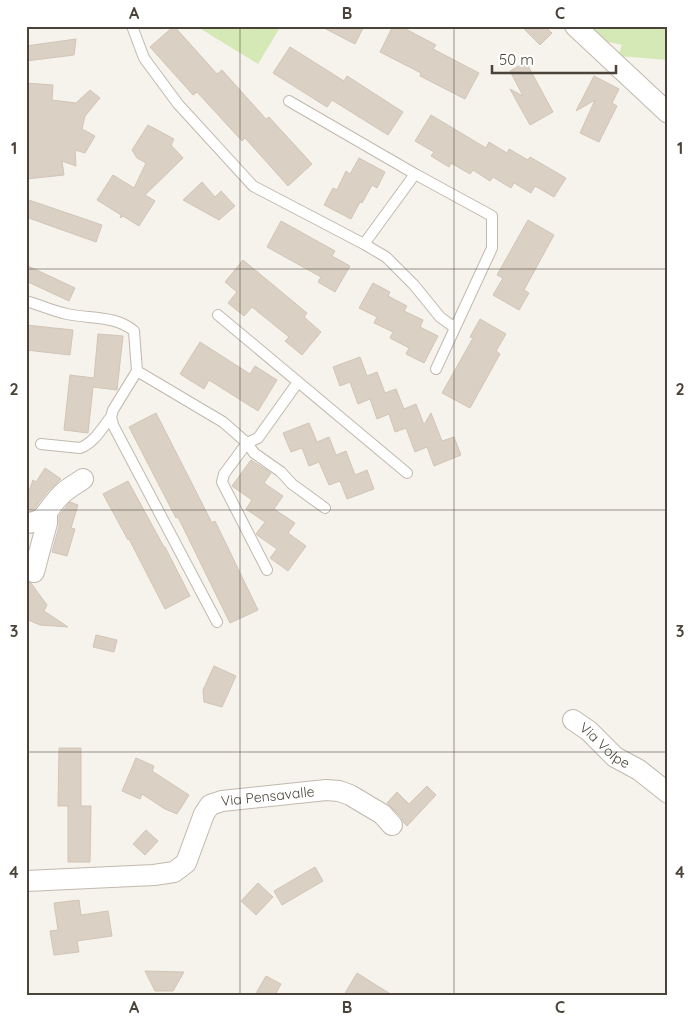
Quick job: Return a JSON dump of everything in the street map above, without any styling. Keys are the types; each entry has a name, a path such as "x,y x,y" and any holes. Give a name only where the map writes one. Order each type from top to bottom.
{"street":[{"path":"575,26 668,113"},
{"path":"26,522 36,522 47,513 60,496 83,479"},
{"path":"34,572 47,523 47,513"},
{"name":"Via Volpe","path":"573,720 589,731 615,757 639,770 668,793"},
{"name":"Via Pensavalle","path":"26,882 154,875 174,872 186,863 204,814 210,805 222,801 326,790 339,791 350,795 382,814 392,825"}],"lane":[{"path":"132,26 144,58 178,104 253,186 386,257 414,285 440,317 455,328"},
{"path":"289,101 414,174 492,216 492,248 436,369"},
{"path":"364,244 414,174"},
{"path":"26,301 68,314 117,321 134,331 138,371 113,410 111,418 86,446 80,448 41,444"},
{"path":"218,315 407,473"},
{"path":"138,371 223,422 247,443 254,453 281,472 292,484 325,508"},
{"path":"267,570 222,482 224,474 247,443 258,438 298,382"},
{"path":"111,418 217,622"}],"green space":[{"path":"196,26 281,26 258,64"},
{"path":"589,26 668,26 668,60 618,56 622,45 605,41"}],"building":[{"path":"174,26 217,74 222,70 266,119 269,117 312,164 288,186 245,138 242,141 197,92 193,95 150,47"},
{"path":"320,26 364,26 355,44"},
{"path":"393,26 400,26 436,45 433,49 479,73 465,99 420,76 421,73 380,52"},
{"path":"521,26 544,26 552,33 540,45"},
{"path":"76,39 74,55 26,61 26,46"},
{"path":"290,47 344,81 347,76 403,112 388,135 332,100 327,107 273,73"},
{"path":"526,62 553,112 530,125 510,89 523,96 510,71"},
{"path":"594,76 619,89 612,103 617,106 599,142 580,133 595,100 576,111"},
{"path":"26,83 53,85 52,100 76,103 90,90 100,98 85,116 82,129 95,136 85,153 75,150 76,166 62,161 64,175 26,179"},
{"path":"431,115 486,148 489,142 507,153 509,149 528,160 530,157 566,178 554,197 535,186 531,193 514,183 511,188 493,177 490,181 473,170 470,174 451,163 449,167 431,156 434,152 415,141"},
{"path":"148,125 174,139 171,145 183,158 145,195 155,201 139,226 123,216 121,218 121,215 97,200 113,175 134,188 146,163 137,158 132,150"},
{"path":"359,158 385,172 377,188 372,185 351,219 324,205 333,188 337,190 346,171 350,174"},
{"path":"202,182 215,197 221,191 235,206 219,220 183,200"},
{"path":"26,199 102,225 96,242 26,217"},
{"path":"528,220 554,235 524,290 529,293 519,310 493,295 503,278 497,275"},
{"path":"281,221 335,251 332,256 350,266 335,292 318,282 321,277 267,247"},
{"path":"243,260 307,313 304,317 321,332 302,355 285,341 289,337 252,307 244,316 228,303 237,292 225,282"},
{"path":"26,265 75,288 69,301 26,281"},
{"path":"373,283 390,292 388,296 407,306 404,311 423,320 420,327 438,336 424,363 406,354 409,348 390,338 393,332 374,323 377,317 359,308"},
{"path":"480,319 506,334 496,351 500,354 470,408 442,393 473,338 470,337"},
{"path":"26,325 73,330 70,355 26,350"},
{"path":"98,334 123,336 117,390 93,387 88,433 64,430 70,375 94,378"},
{"path":"200,342 250,374 255,366 277,380 258,411 209,380 204,389 180,374"},
{"path":"360,357 367,376 377,372 385,393 396,389 404,409 416,404 424,425 431,413 442,441 454,437 461,455 434,466 427,447 415,452 406,428 395,432 389,414 377,419 370,399 358,404 350,382 340,386 333,367"},
{"path":"156,413 212,523 215,521 258,610 230,623 178,517 176,518 129,427"},
{"path":"309,423 317,442 329,437 336,455 346,451 355,475 367,470 374,489 347,499 340,481 329,485 319,462 309,466 302,448 291,452 283,433"},
{"path":"251,460 271,473 264,483 283,496 274,509 295,523 288,533 306,546 288,571 270,558 277,549 256,534 265,522 246,509 252,500 232,486"},
{"path":"45,468 61,479 47,492 35,508 26,511 26,490 29,491 33,480 36,482"},
{"path":"128,481 190,596 165,609 129,539 103,494"},
{"path":"70,502 78,505 71,528 75,529 67,556 52,552 59,526 59,516"},
{"path":"26,581 31,583 47,605 44,611 68,627 40,625 26,619"},
{"path":"96,635 117,640 114,652 93,647"},
{"path":"214,666 236,676 222,707 204,702 203,690"},
{"path":"59,748 81,748 81,806 91,806 90,862 68,862 68,806 58,806"},
{"path":"136,758 154,766 152,771 189,795 177,814 165,809 142,794 140,799 122,791"},
{"path":"427,786 436,795 407,826 387,803 397,792 409,804"},
{"path":"146,830 158,841 145,855 133,844"},
{"path":"315,867 323,881 282,905 274,891"},
{"path":"258,883 273,897 256,915 241,901"},
{"path":"79,900 81,915 108,911 112,936 77,941 79,952 54,955 50,931 58,930 54,903"},
{"path":"145,971 184,972 173,991 155,991"},
{"path":"357,973 392,995 344,995"},
{"path":"266,976 281,984 275,995 255,995"}]}
